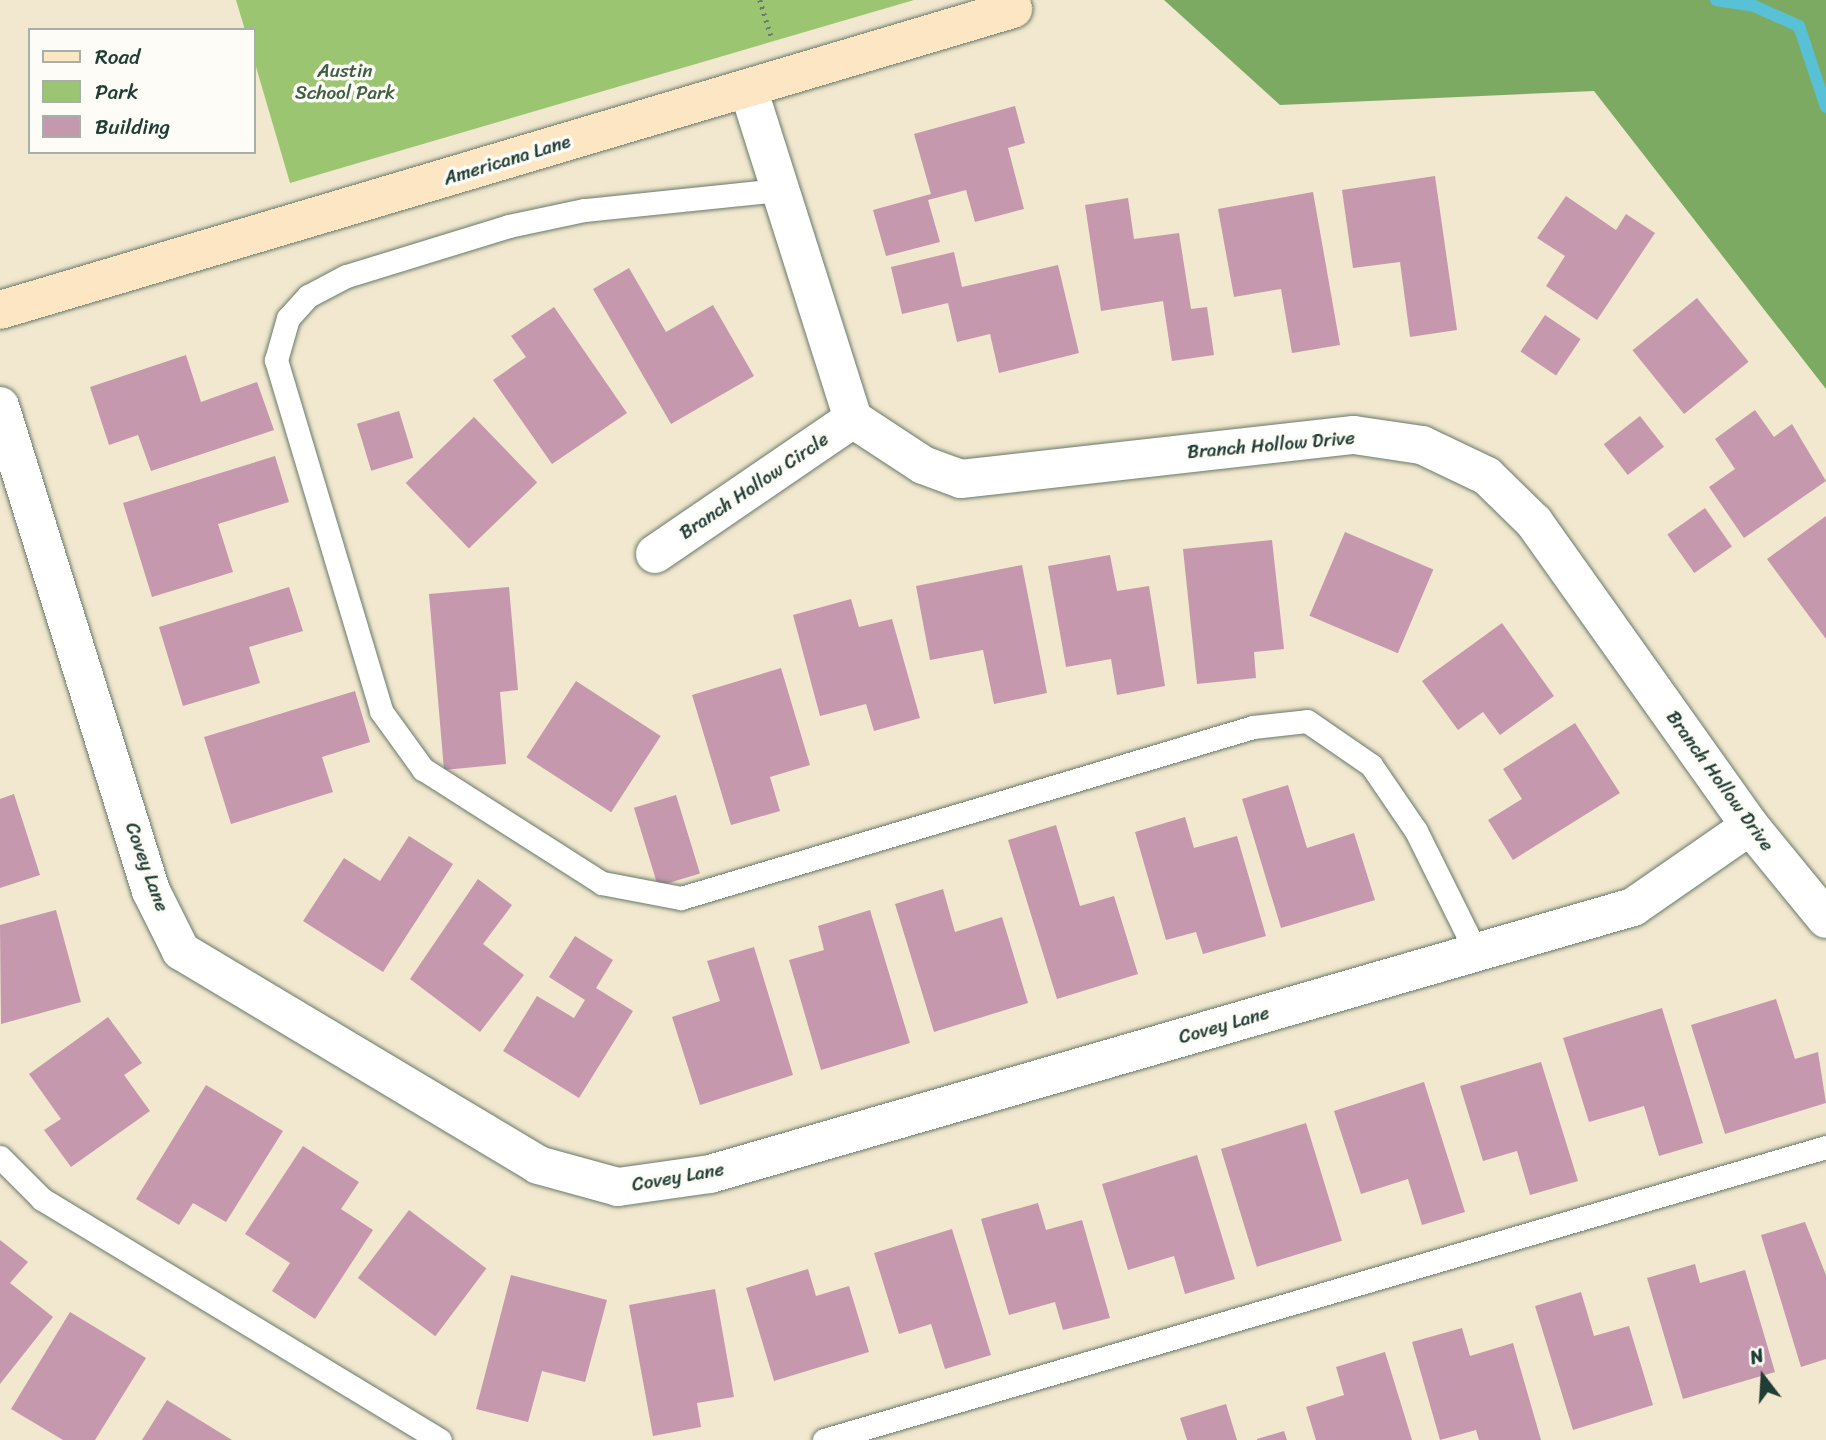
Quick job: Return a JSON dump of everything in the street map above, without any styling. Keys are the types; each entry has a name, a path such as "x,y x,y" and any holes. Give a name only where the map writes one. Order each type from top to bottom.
{"street":[{"name":"Americana Lane","path":"0,310 1013,9"},
{"path":"748,88 853,419"},
{"name":"Covey Lane","path":"0,406 151,891 181,951 538,1166 618,1187 710,1174 1633,907 1750,826"},
{"name":"Branch Hollow Circle","path":"654,554 853,419"},
{"name":"Branch Hollow Drive","path":"853,419 923,465 961,479 1354,435 1422,445 1487,476 1534,522 1750,826 1826,919"}],"lane":[{"path":"779,190 610,206 509,226 346,276 308,296 288,318 276,360 381,710 423,769 603,883 681,898 1253,726 1307,721 1371,765 1416,831 1476,952"},
{"path":"824,1440 1826,1147"},
{"path":"0,1157 42,1199 440,1440"}],"green space":[{"name":"Austin School Park","path":"236,0 914,0 290,183 256,67 256,28 244,28"},
{"path":"1164,0 1826,0 1826,389 1594,91 1280,105"}],"building":[{"path":"1015,106 1025,143 1008,148 1024,209 975,222 966,190 928,200 940,242 886,256 873,210 931,194 914,134"},
{"path":"1435,176 1457,330 1410,337 1400,262 1353,268 1342,190"},
{"path":"1313,192 1340,345 1292,353 1281,289 1234,297 1218,209"},
{"path":"1566,196 1616,230 1626,214 1655,233 1597,320 1546,286 1565,256 1537,238"},
{"path":"1128,198 1134,239 1179,233 1191,309 1207,307 1214,355 1172,361 1163,301 1101,311 1085,205"},
{"path":"954,252 962,287 1058,265 1079,353 999,373 990,334 957,342 948,303 902,314 891,267"},
{"path":"629,268 666,332 713,305 754,376 671,424 593,289"},
{"path":"1697,298 1749,362 1684,414 1632,350"},
{"path":"554,307 627,413 552,464 493,380 526,357 511,336"},
{"path":"1545,315 1581,339 1556,376 1520,351"},
{"path":"186,355 201,402 257,382 274,430 151,471 138,435 109,445 90,387"},
{"path":"1755,410 1774,437 1792,424 1826,481 1744,538 1709,487 1735,469 1715,439"},
{"path":"399,411 413,458 371,471 357,424"},
{"path":"1640,416 1664,447 1628,475 1604,444"},
{"path":"474,417 537,482 469,548 406,483"},
{"path":"275,456 289,502 218,524 233,572 152,597 123,503"},
{"path":"1705,508 1732,547 1694,573 1667,534"},
{"path":"1826,516 1826,639 1767,559"},
{"path":"1345,532 1433,570 1398,653 1309,616"},
{"path":"1272,540 1284,649 1254,652 1256,678 1197,684 1183,549"},
{"path":"1110,555 1117,591 1149,586 1165,686 1117,695 1111,659 1066,667 1048,566"},
{"path":"1022,565 1047,693 994,704 983,650 930,660 916,586"},
{"path":"289,587 303,631 249,647 260,683 183,706 159,627"},
{"path":"509,587 518,690 500,692 506,764 444,770 429,594"},
{"path":"851,599 859,627 892,619 920,718 874,731 866,704 820,716 793,615"},
{"path":"1502,623 1554,696 1500,735 1483,712 1458,730 1422,681"},
{"path":"781,668 810,765 770,777 780,811 731,825 692,695"},
{"path":"576,681 661,736 611,812 526,757"},
{"path":"355,691 370,742 322,757 333,792 231,824 204,737"},
{"path":"1575,723 1620,793 1513,860 1488,820 1522,799 1503,769"},
{"path":"1288,785 1307,848 1354,833 1375,900 1281,928 1242,799"},
{"path":"14,794 40,875 0,888 0,799"},
{"path":"676,795 700,873 658,886 634,808"},
{"path":"1185,817 1194,848 1237,836 1266,936 1203,954 1196,932 1166,940 1135,832"},
{"path":"1056,825 1080,906 1114,896 1138,974 1057,999 1008,840"},
{"path":"409,836 453,864 383,972 303,921 344,858 380,881"},
{"path":"478,879 512,905 483,944 524,975 480,1032 410,979"},
{"path":"943,889 955,932 1002,917 1028,1003 934,1032 895,904"},
{"path":"56,910 81,1002 1,1024 0,925"},
{"path":"870,910 910,1043 821,1070 789,960 824,950 818,926"},
{"path":"575,936 613,960 596,988 633,1011 579,1098 503,1051 537,996 574,1018 585,1000 549,977"},
{"path":"754,947 793,1075 700,1105 672,1017 720,1001 707,961"},
{"path":"1776,999 1795,1059 1818,1052 1826,1103 1725,1134 1691,1025"},
{"path":"1662,1008 1703,1143 1659,1156 1644,1106 1589,1122 1563,1038"},
{"path":"108,1017 142,1063 124,1075 150,1111 71,1167 44,1130 61,1119 29,1074"},
{"path":"1541,1062 1578,1181 1530,1195 1517,1151 1483,1161 1460,1086"},
{"path":"1424,1082 1465,1212 1422,1225 1408,1179 1361,1194 1334,1111"},
{"path":"206,1085 283,1131 226,1222 193,1203 179,1225 136,1199"},
{"path":"1306,1123 1342,1241 1257,1267 1221,1149"},
{"path":"303,1146 359,1182 341,1209 373,1230 315,1319 272,1291 290,1263 245,1234"},
{"path":"1197,1155 1235,1279 1185,1294 1174,1256 1128,1270 1102,1184"},
{"path":"1038,1203 1046,1230 1082,1220 1110,1318 1063,1330 1055,1302 1009,1315 981,1219"},
{"path":"409,1210 486,1268 435,1336 358,1278"},
{"path":"1805,1222 1826,1275 1826,1359 1801,1367 1761,1235"},
{"path":"952,1229 991,1355 945,1369 931,1324 899,1334 874,1253"},
{"path":"0,1240 28,1262 10,1283 53,1317 0,1384"},
{"path":"1695,1264 1700,1283 1745,1270 1775,1372 1683,1399 1647,1278"},
{"path":"808,1269 816,1296 849,1286 869,1352 774,1381 746,1288"},
{"path":"511,1275 607,1300 585,1382 542,1371 528,1422 476,1409"},
{"path":"715,1289 734,1397 697,1403 701,1427 653,1436 629,1305"},
{"path":"1581,1292 1594,1336 1629,1326 1653,1405 1573,1430 1535,1306"},
{"path":"70,1312 146,1358 95,1440 63,1440 11,1409"},
{"path":"1462,1328 1470,1356 1513,1343 1541,1440 1479,1440 1476,1430 1440,1440 1412,1342"},
{"path":"1385,1352 1412,1440 1316,1440 1306,1407 1344,1395 1336,1367"},
{"path":"167,1400 232,1440 142,1440"},
{"path":"1226,1404 1237,1440 1187,1440 1180,1418"},
{"path":"1284,1431 1287,1440 1257,1440 1257,1439"}],"waterway":[{"path":"1716,0 1754,6 1799,26 1826,107"}]}
